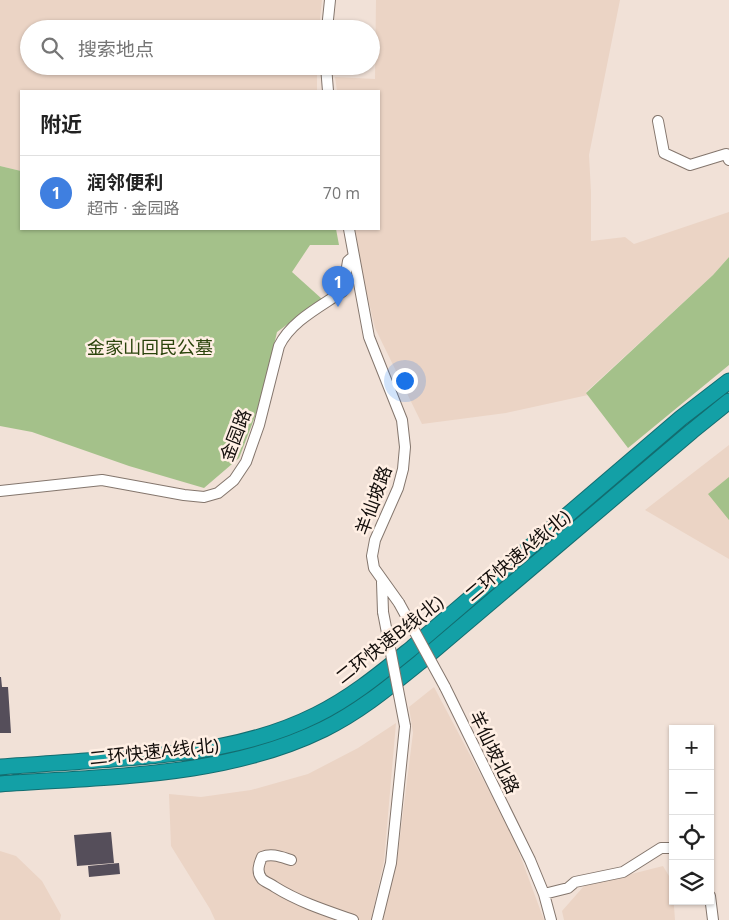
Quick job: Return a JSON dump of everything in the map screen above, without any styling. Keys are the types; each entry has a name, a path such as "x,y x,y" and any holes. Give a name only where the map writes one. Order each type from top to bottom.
{"highway":[{"name":"二环快速B线(北)","path":"0,767 165,756 211,750 268,735 327,709 371,682 681,418 729,381"},
{"name":"二环快速A线(北)","path":"0,784 167,772 202,767 277,749 324,729 354,712 399,679 692,431 729,402"}],"street":[{"path":"329,20 330,0"},
{"path":"327,75 328,90"},
{"path":"658,121 664,153 690,165 726,154 729,160"},
{"name":"羊仙坡路","path":"349,230 369,337 402,420 405,447 398,488 375,540 372,556 374,568 382,582 399,603"},
{"name":"金园路","path":"0,491 102,480 184,495 204,497 218,493 234,480 246,462 259,424 279,346 284,335 343,291 348,261 354,256"},
{"path":"377,920 391,863 405,726 383,612 382,582"},
{"name":"羊仙坡北路","path":"399,603 445,687 517,833 544,894 551,920"},
{"path":"544,894 568,888 575,882 623,872 661,848 669,848"},
{"path":"291,860 274,855 262,857 258,866 261,878 286,894 353,920"},
{"path":"711,905 713,920"}],"shaded area":[{"path":"0,0 322,0 320,20 20,20 20,75 317,75 317,90 20,90 20,171 0,166"},
{"path":"376,0 620,0 589,155 591,241 625,237 634,244 729,212 729,257 713,275 586,392 588,395 506,413 422,424 375,328 363,278 355,230 380,230 380,90 337,90 335,77 375,79 375,75 380,75 380,20 376,20"},
{"path":"729,445 729,559 645,510"},
{"path":"434,687 513,836 544,920 382,920 397,860 413,733 409,707"},
{"path":"396,723 384,861 371,920 215,920 171,846 169,794 201,797 251,790 308,774 358,748"},
{"path":"0,851 16,856 42,881 61,915 60,920 0,920"},
{"path":"663,866 669,876 669,905 674,905 675,920 564,920 562,911 584,886"}],"green space":[{"name":"金家山回民公墓","path":"0,166 20,171 20,230 336,230 339,245 310,245 292,272 322,299 277,332 261,401 239,458 204,488 129,466 32,432 0,426"},
{"path":"729,257 729,365 628,448 586,393 713,275"},
{"path":"729,477 729,520 708,494"}],"building":[{"path":"0,677 2,687 8,687 11,733 0,733"},
{"path":"111,832 114,863 77,866 74,835"},
{"path":"119,863 120,874 89,877 88,866"}],"place":[{"name":"润邻便利","path":"338,307"}]}
